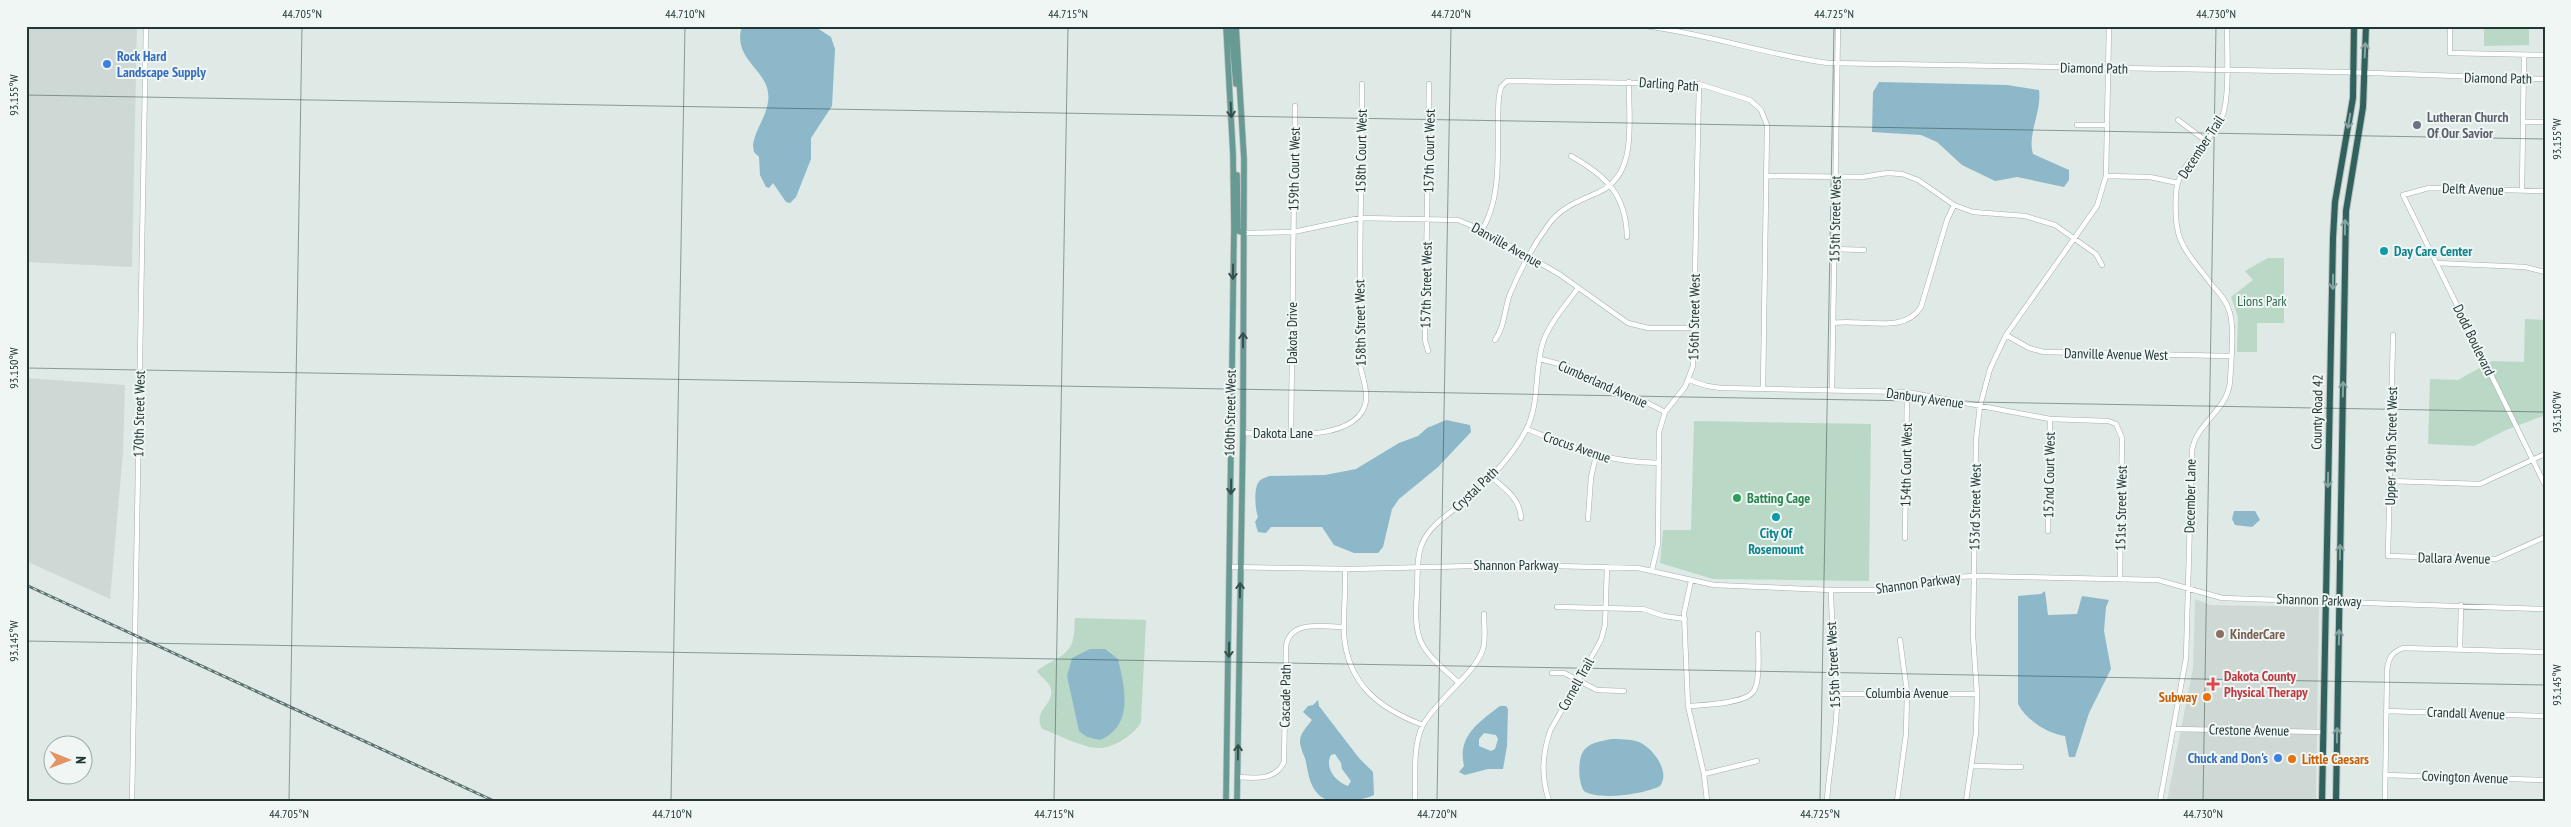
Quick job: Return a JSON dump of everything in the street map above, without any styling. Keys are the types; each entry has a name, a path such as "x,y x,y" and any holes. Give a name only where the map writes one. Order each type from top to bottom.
{"highway":[{"name":"County Road 42","path":"2322,801 2335,211 2353,98 2354,26"},
{"name":"County Road 42","path":"2336,801 2346,211 2362,107 2366,26"}],"main road":[{"name":"160th Street West","path":"1226,26 1234,158 1226,801"},
{"path":"1231,26 1236,87 1241,101"},
{"name":"160th Street West","path":"1236,26 1244,159 1243,433 1237,801"},
{"path":"1234,158 1238,174 1238,230 1244,233"}],"street":[{"name":"170th Street West","path":"132,801 146,26"},
{"name":"Diamond Path","path":"1646,26 1681,31 1801,59 1837,64 2353,72 2545,79"},
{"name":"155th Street West","path":"1832,390 1838,26"},
{"name":"153rd Street West","path":"1966,801 1976,733 1977,694 1973,636 1976,440 1980,406 1990,369 2006,335 2097,206 2106,176 2109,26"},
{"path":"2226,71 2227,26"},
{"path":"2450,26 2450,53 2545,55"},
{"path":"2522,190 2524,55"},
{"name":"December Trail","path":"2226,71 2223,115 2184,170 2178,183 2175,222 2177,236 2184,249 2227,303 2231,316 2231,356"},
{"name":"Darling Path","path":"1482,230 1491,215 1495,198 1497,118 1501,87 1507,81 1699,84 1750,100 1761,110 1767,125 1763,389"},
{"path":"1495,340 1502,329 1511,293 1548,224 1571,203 1611,185 1622,172 1627,156 1629,82"},
{"name":"158th Court West","path":"1360,218 1362,84"},
{"name":"157th Court West","path":"1428,218 1429,84"},
{"name":"156th Street West","path":"1652,570 1658,544 1659,432 1665,412 1689,380 1693,366 1699,84"},
{"name":"159th Court West","path":"1293,232 1295,106"},
{"path":"2178,120 2206,141"},
{"path":"2523,122 2545,122"},
{"path":"2077,124 2107,125"},
{"path":"1571,156 1593,168 1611,185 1624,210 1627,237"},
{"path":"1766,176 1862,178 1887,173 1902,174 1918,180 1954,205 1973,212 2039,218 2055,225 2096,254 2102,265"},
{"path":"2106,176 2150,177 2178,183"},
{"name":"Delft Avenue","path":"2403,195 2429,188 2545,191"},
{"name":"Dodd Boulevard","path":"2403,195 2545,485"},
{"path":"1833,323 1901,323 1915,316 1920,307 1947,220 1954,205"},
{"name":"Danville Avenue","path":"1244,233 1293,232 1360,218 1458,220 1482,230 1529,257 1628,323 1648,328 1694,328"},
{"name":"158th Street West","path":"1351,421 1362,412 1366,399 1359,358 1360,218"},
{"name":"157th Street West","path":"1428,218 1425,340 1428,351"},
{"name":"Dakota Drive","path":"1291,434 1293,232"},
{"path":"1834,249 1864,250"},
{"path":"2436,263 2525,267 2545,272"},
{"name":"Crystal Path","path":"1458,682 1429,656 1418,635 1415,618 1419,550 1429,532 1490,476 1515,449 1527,428 1534,404 1540,360 1546,335 1578,288"},
{"name":"Danville Avenue West","path":"2006,335 2029,348 2044,352 2231,356"},
{"name":"Upper 149th Street West","path":"2388,556 2393,335"},
{"name":"December Lane","path":"2189,588 2192,450 2200,430 2218,410 2226,397 2230,382 2231,356"},
{"name":"Cumberland Avenue","path":"1540,360 1567,366 1595,384 1638,398 1665,412"},
{"name":"Danbury Avenue","path":"1689,380 1714,388 1908,392 2050,419 2108,421 2116,424 2122,438"},
{"name":"154th Court West","path":"1905,538 1908,392"},
{"name":"152nd Court West","path":"2048,530 2050,419"},
{"name":"Dakota Lane","path":"1243,433 1291,434 1326,431 1351,421"},
{"name":"Crocus Avenue","path":"1527,428 1596,456 1617,461 1658,463"},
{"name":"151st Street West","path":"2120,579 2122,438"},
{"path":"2390,481 2480,484 2545,454"},
{"path":"1588,519 1591,477 1596,456"},
{"path":"1490,476 1516,500 1520,508 1521,518"},
{"name":"Dallara Avenue","path":"2388,556 2496,559 2545,537"},
{"name":"Shannon Parkway","path":"1230,567 1345,569 1476,565 1607,567 1652,570 1691,582 1714,586 1831,590 1884,590 1939,578 1974,576 2158,580 2222,598 2326,600 2545,609"},
{"name":"Cornell Trail","path":"1549,801 1544,785 1542,764 1544,747 1550,731 1601,640 1606,608 1607,567"},
{"path":"1345,569 1344,627 1350,662 1367,691 1393,713 1423,725"},
{"path":"1691,582 1685,619 1688,706 1704,774 1707,801"},
{"path":"2160,801 2186,658 2189,588"},
{"name":"155th Street West","path":"1828,801 1837,694 1831,627 1831,590"},
{"path":"2460,649 2462,605"},
{"path":"1557,607 1643,609 1664,616 1685,619"},
{"path":"1415,801 1417,748 1423,725 1482,652 1484,614"},
{"name":"Cascade Path","path":"1237,777 1268,777 1278,771 1284,762 1286,647 1290,636 1303,627 1344,627"},
{"path":"1688,706 1714,704 1745,698 1753,693 1758,683 1758,634"},
{"path":"1897,801 1906,734 1907,692 1900,640"},
{"path":"2385,801 2387,670 2389,656 2393,652 2403,648 2545,652"},
{"path":"1552,673 1564,673 1598,690 1624,691"},
{"name":"Columbia Avenue","path":"1837,694 1907,692 1977,694"},
{"name":"Crandall Avenue","path":"2386,711 2545,716"},
{"name":"Crestone Avenue","path":"2173,729 2324,732"},
{"path":"1704,774 1757,760"},
{"path":"1971,766 2021,767"},
{"name":"Covington Avenue","path":"2385,775 2545,780"}],"shaded area":[{"path":"26,26 137,26 132,267 26,262"},
{"path":"26,378 125,385 123,452 110,599 26,561"},
{"path":"2195,599 2210,605 2319,607 2316,801 2167,801 2193,668"}],"green space":[{"path":"2484,26 2529,26 2529,45 2484,46"},
{"name":"Lions Park","path":"2268,258 2284,258 2284,323 2257,323 2257,352 2237,352 2238,317 2231,297 2253,280 2245,271"},
{"path":"2525,319 2545,320 2545,415 2506,430 2474,446 2428,444 2430,379 2458,380 2492,361 2524,362"},
{"path":"1694,421 1871,424 1869,581 1713,579 1660,563 1663,530 1691,530"},
{"path":"1075,618 1146,620 1141,722 1123,740 1104,748 1085,746 1042,729 1040,722 1042,712 1050,699 1051,689 1037,671 1061,656 1069,648 1074,637"}],"water":[{"path":"742,26 814,26 831,37 835,49 832,106 811,138 811,159 796,197 790,203 786,202 773,183 769,188 766,187 760,175 759,157 754,152 753,145 767,108 768,91 759,73 742,49 740,38"},
{"path":"1879,82 2007,85 2039,90 2032,139 2033,154 2069,170 2069,180 2064,187 2017,177 1995,181 1962,165 1937,142 1921,135 1872,132 1873,92"},
{"path":"1446,420 1470,425 1471,432 1438,467 1399,499 1392,509 1383,547 1378,553 1354,553 1334,545 1322,527 1271,527 1266,533 1258,532 1255,522 1258,517 1255,495 1261,480 1269,476 1325,475 1356,469 1399,443 1418,436 1427,428"},
{"path":"2234,511 2255,511 2260,520 2252,527 2235,525 2232,519"},
{"path":"2045,591 2048,615 2077,614 2082,596 2109,600 2106,607 2104,631 2111,669 2089,713 2075,757 2069,757 2065,736 2051,732 2032,721 2018,704 2018,596 2041,594"},
{"path":"1090,649 1105,649 1118,659 1123,682 1124,705 1122,716 1118,726 1111,734 1100,740 1087,737 1079,731 1067,676 1072,658"},
{"path":"1318,700 1319,706 1359,758 1373,772 1374,795 1353,801 1337,802 1323,798 1315,791 1300,743 1303,732 1312,720 1303,712 1308,706 1313,705","holes":["1335,754 1341,763 1342,769 1351,781 1348,786 1332,774 1329,765 1331,755"]},
{"path":"1500,706 1506,706 1508,709 1507,746 1503,769 1488,769 1465,775 1459,772 1464,766 1463,755 1467,738 1478,724","holes":["1484,733 1496,735 1498,739 1495,749 1491,751 1479,746 1479,739"]},
{"path":"1611,739 1636,741 1650,749 1662,768 1663,780 1660,786 1644,792 1610,796 1600,796 1584,791 1580,782 1579,770 1582,753 1590,745"}],"railway":[{"path":"26,585 494,801"}],"place":[{"name":"Rock Hard Landscape Supply","path":"107,64"},
{"name":"Lutheran Church Of Our Savior","path":"2417,125"},
{"name":"Day Care Center","path":"2384,251"},
{"name":"Batting Cage","path":"1737,498"},
{"name":"City Of Rosemount","path":"1776,517"},
{"name":"KinderCare","path":"2220,634"},
{"name":"Dakota County Physical Therapy","path":"2213,684"},
{"name":"Subway","path":"2207,697"},
{"name":"Chuck and Don's","path":"2278,758"},
{"name":"Little Caesars","path":"2292,759"}]}
